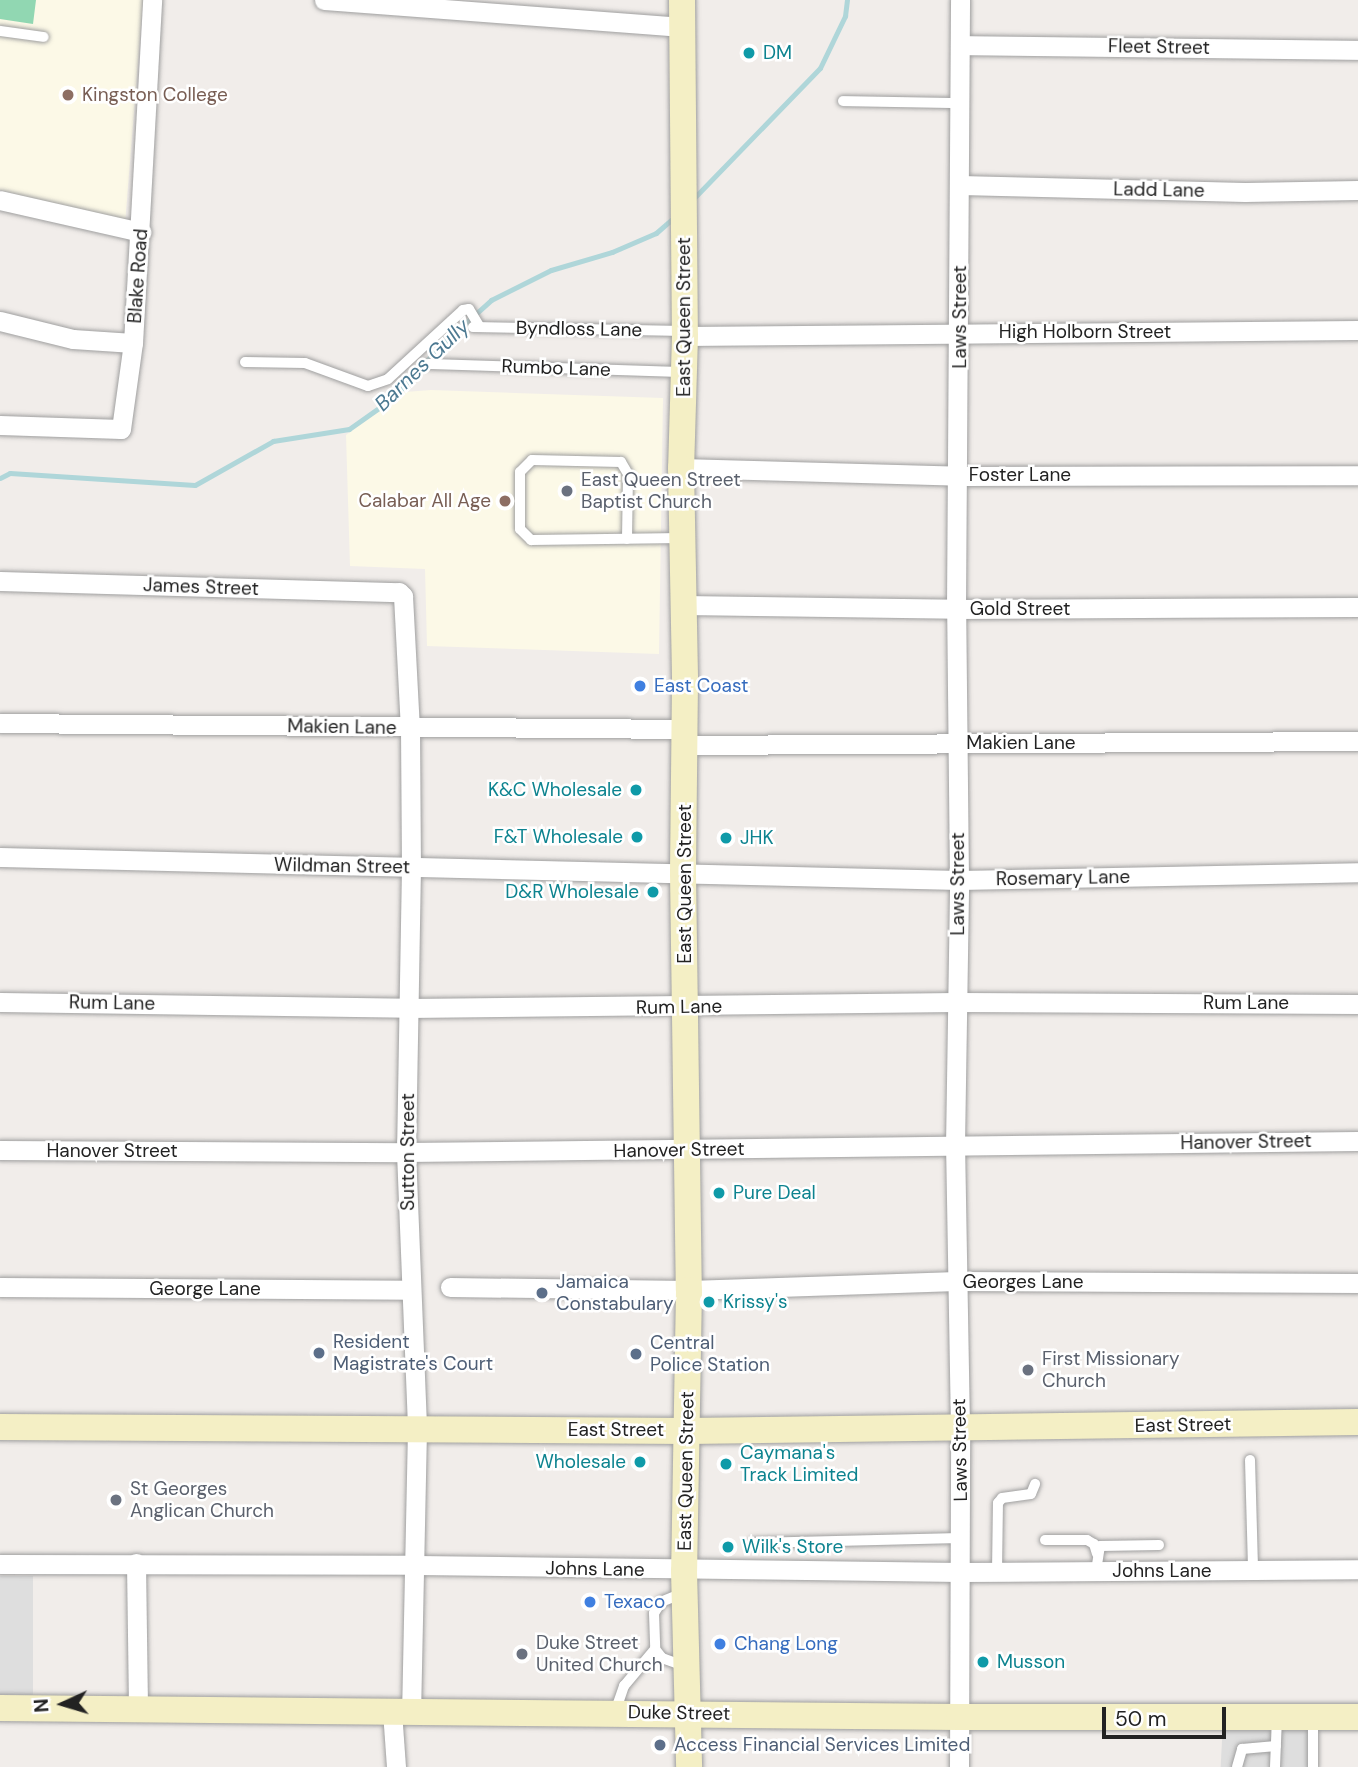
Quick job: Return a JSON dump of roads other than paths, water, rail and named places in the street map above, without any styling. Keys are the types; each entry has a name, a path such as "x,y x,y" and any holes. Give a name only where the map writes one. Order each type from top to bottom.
{"main road":[{"name":"East Queen Street","path":"682,0 685,334 681,468 683,873 689,1290 685,1581 690,1713 689,1767"},
{"name":"East Street","path":"0,1427 688,1431 1358,1422"},
{"name":"Duke Street","path":"0,1708 959,1717 1358,1717"}],"street":[{"name":"Blake Road","path":"0,425 118,432 122,426 133,343 141,232 152,0"},
{"path":"324,0 683,27"},
{"name":"Laws Street","path":"959,1767 961,1538 955,1146 960,880 956,609 961,332 960,0"},
{"name":"Fleet Street","path":"960,45 1358,50"},
{"name":"Ladd Lane","path":"960,185 1245,192 1358,190"},
{"path":"0,200 141,232"},
{"path":"0,321 73,339 133,343"},
{"name":"High Holborn Street","path":"685,334 1358,330"},
{"name":"Foster Lane","path":"681,468 960,476 1358,475"},
{"name":"James Street","path":"0,581 402,594"},
{"name":"Sutton Street","path":"396,1767 416,1565 417,1429 406,1153 411,867 410,727 402,594"},
{"name":"Gold Street","path":"683,605 956,609 1358,607"},
{"name":"Makien Lane","path":"0,723 410,727 956,743 1358,741"},
{"name":"Wildman Street","path":"0,857 683,873"},
{"name":"Rosemary Lane","path":"683,873 960,880 1358,872"},
{"name":"Rum Lane","path":"0,1002 408,1008 957,1002 1358,1004"},
{"name":"Hanover Street","path":"0,1150 406,1153 1358,1141"},
{"name":"Georges Lane","path":"450,1287 689,1290 957,1281 1358,1283"},
{"name":"George Lane","path":"0,1287 410,1290"},
{"name":"Johns Lane","path":"0,1564 416,1565 685,1581 997,1572 1096,1562 1254,1570 1358,1569"},
{"path":"136,1563 138,1708"}],"lane":[{"path":"0,31 44,37"},
{"path":"844,101 960,103"},
{"name":"Byndloss Lane","path":"245,362 305,363 368,386 379,384 463,310 469,309 477,325 685,334"},
{"name":"Rumbo Lane","path":"428,364 684,372"},
{"path":"627,539 628,474 621,462 532,460 520,472 520,529 531,540 627,539 682,538"},
{"path":"1250,1460 1254,1570"},
{"path":"997,1572 998,1503 1002,1498 1031,1494 1035,1484"},
{"path":"753,1543 961,1538"},
{"path":"1045,1540 1087,1540 1094,1544 1096,1562"},
{"path":"1096,1562 1100,1546 1159,1545"},
{"path":"685,1581 661,1602 654,1613 655,1649 662,1658 688,1667"},
{"path":"615,1713 624,1686 655,1649"},
{"path":"1275,1767 1277,1717"},
{"path":"1313,1717 1313,1767"},
{"path":"1237,1767 1242,1749 1276,1746"}],"waterway":[{"name":"Barnes Gully","path":"694,198 820,68 845,16 847,0"},
{"name":"Barnes Gully","path":"0,478 10,473 195,485 273,441 349,429 393,398 440,346 491,300 551,270 612,252 656,233 671,220"}],"place":[{"name":"DM","path":"749,53"},
{"name":"Kingston College","path":"68,95"},
{"name":"East Queen Street Baptist Church","path":"567,491"},
{"name":"Calabar All Age","path":"505,501"},
{"name":"East Coast","path":"640,686"},
{"name":"K&C Wholesale","path":"636,790"},
{"name":"F&T Wholesale","path":"637,837"},
{"name":"JHK","path":"726,838"},
{"name":"D&R Wholesale","path":"653,892"},
{"name":"Pure Deal","path":"719,1193"},
{"name":"Jamaica Constabulary","path":"542,1293"},
{"name":"Krissy's","path":"709,1302"},
{"name":"Resident Magistrate's Court","path":"319,1353"},
{"name":"Central Police Station","path":"636,1354"},
{"name":"First Missionary Church","path":"1028,1370"},
{"name":"Wholesale","path":"640,1462"},
{"name":"Caymana's Track Limited","path":"726,1464"},
{"name":"St Georges Anglican Church","path":"116,1500"},
{"name":"Wilk's Store","path":"728,1547"},
{"name":"Texaco","path":"590,1602"},
{"name":"Chang Long","path":"720,1644"},
{"name":"Duke Street United Church","path":"522,1654"},
{"name":"Musson","path":"983,1662"},
{"name":"Access Financial Services Limited","path":"660,1745"}]}
